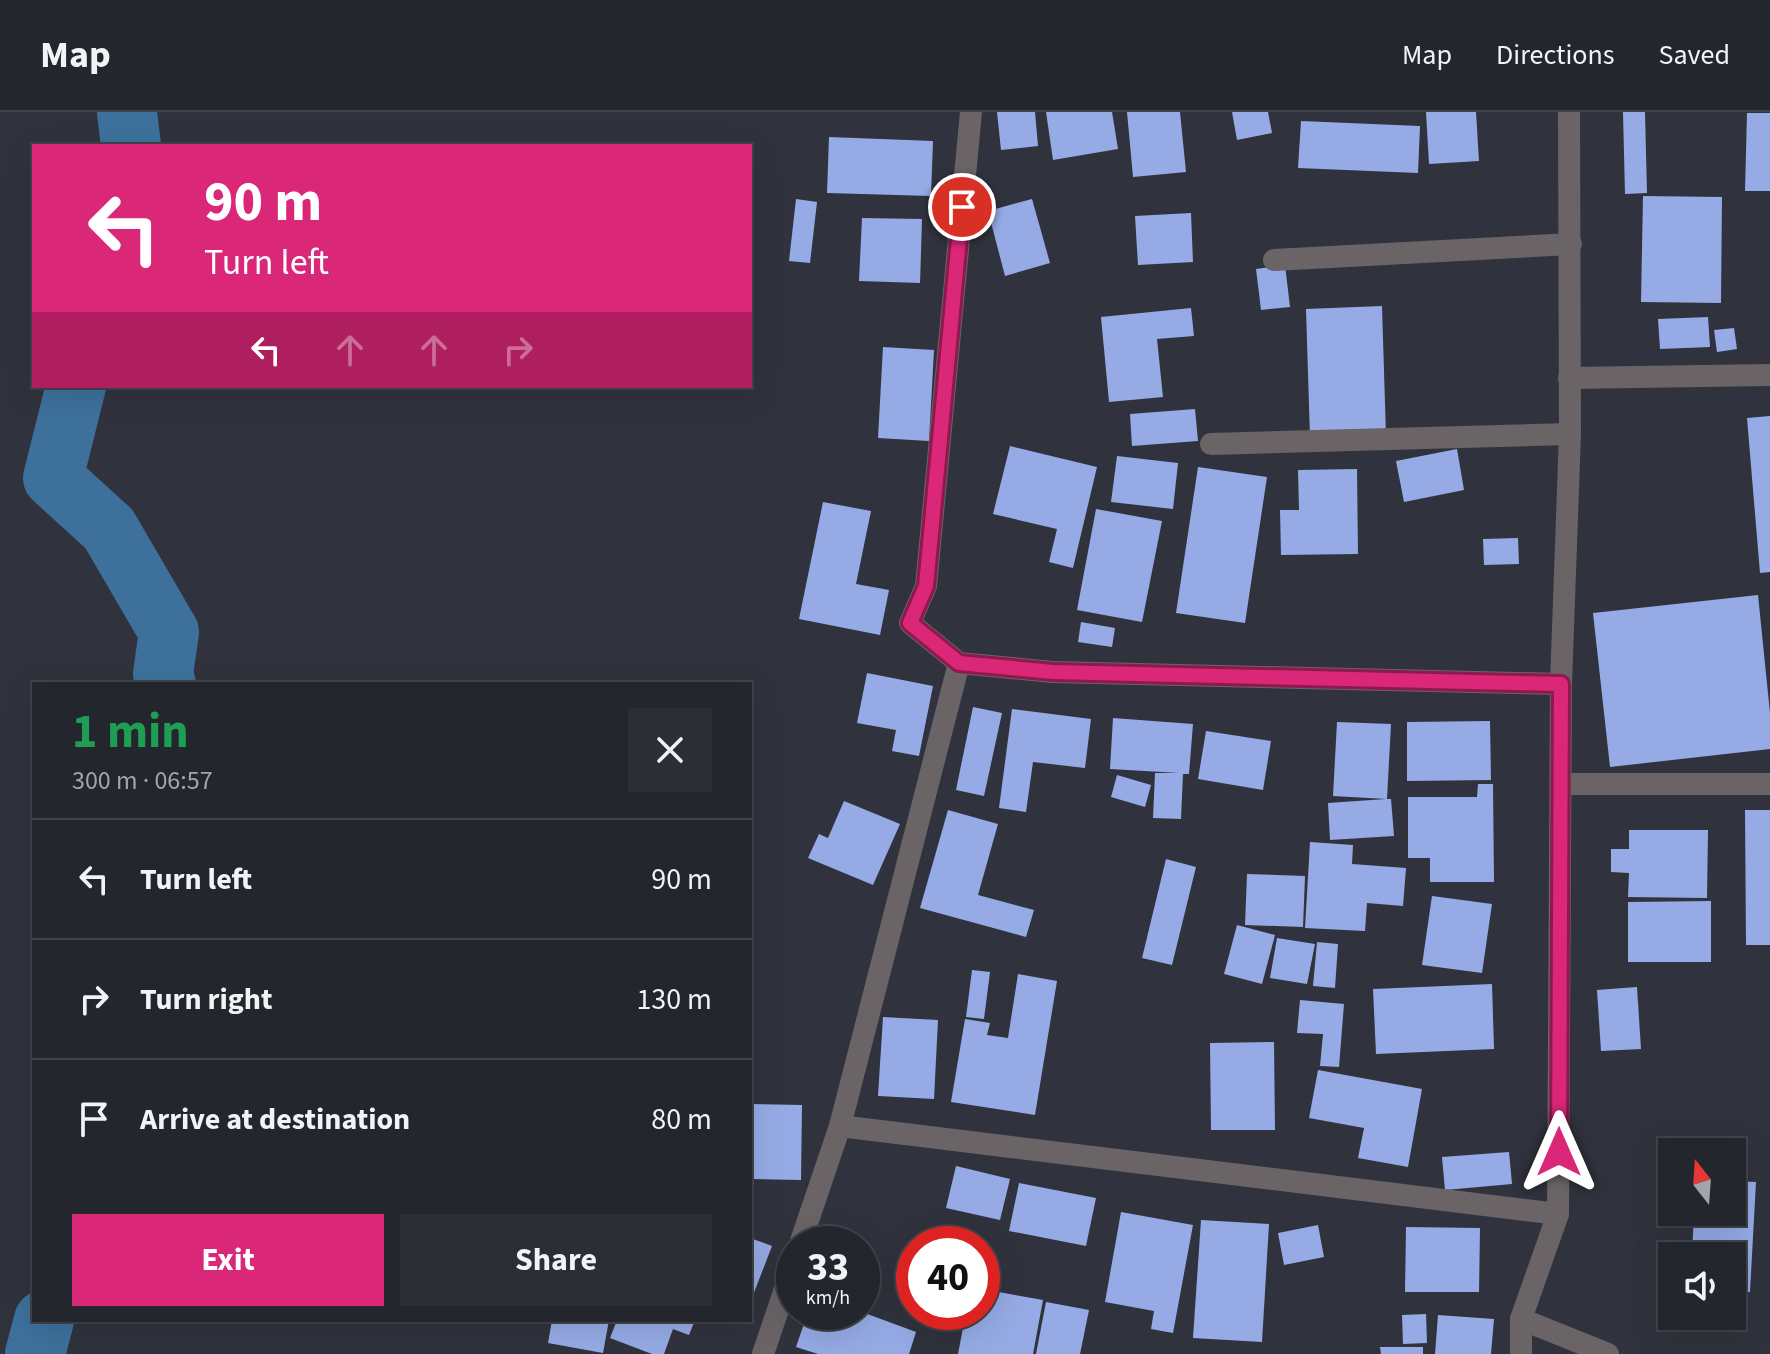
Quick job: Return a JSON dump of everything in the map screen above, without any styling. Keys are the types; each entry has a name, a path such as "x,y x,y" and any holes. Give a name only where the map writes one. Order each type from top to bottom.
{"street":[{"path":"971,112 926,586 910,623 959,663 1053,672 1561,684"},
{"path":"1521,1354 1521,1319 1558,1214 1561,684 1570,434 1569,112"},
{"path":"1274,260 1571,244"},
{"path":"1569,378 1770,375"},
{"path":"1211,444 1570,434"},
{"path":"806,1226 840,1126 959,663"},
{"path":"1562,784 1770,784"},
{"path":"840,1126 1558,1214"},
{"path":"763,1354 776,1315"},
{"path":"1521,1319 1608,1354"}],"building":[{"path":"997,112 1035,112 1038,146 1001,150"},
{"path":"1046,112 1112,112 1118,149 1053,160"},
{"path":"1127,112 1180,112 1186,172 1133,177"},
{"path":"1232,112 1268,112 1272,133 1237,140"},
{"path":"1426,112 1476,112 1479,161 1429,164"},
{"path":"1623,112 1645,112 1647,193 1625,194"},
{"path":"1747,113 1770,113 1770,191 1745,191"},
{"path":"1301,121 1420,126 1418,173 1298,168"},
{"path":"829,137 933,141 931,196 827,193"},
{"path":"1643,196 1722,197 1721,303 1641,302"},
{"path":"796,199 817,202 810,263 789,261"},
{"path":"1032,199 1050,263 1005,276 988,211"},
{"path":"1191,213 1193,262 1138,265 1135,216"},
{"path":"862,218 922,219 920,283 859,281"},
{"path":"1285,265 1290,307 1261,310 1256,269"},
{"path":"1382,306 1386,436 1310,438 1306,309"},
{"path":"1191,308 1194,336 1157,339 1163,397 1109,402 1101,317"},
{"path":"1708,317 1710,347 1660,349 1658,319"},
{"path":"1734,328 1737,349 1717,352 1714,330"},
{"path":"883,347 934,350 929,441 878,438"},
{"path":"1195,409 1198,441 1132,446 1130,414"},
{"path":"1770,416 1770,572 1760,573 1747,418"},
{"path":"1010,446 1097,467 1073,568 1049,562 1057,529 993,514"},
{"path":"1457,449 1464,490 1404,502 1396,461"},
{"path":"1117,456 1178,463 1173,509 1111,502"},
{"path":"1198,467 1267,477 1245,623 1176,613"},
{"path":"1357,469 1358,554 1281,555 1280,510 1299,510 1298,470"},
{"path":"823,502 871,511 856,584 889,590 880,635 799,619"},
{"path":"1096,509 1162,521 1142,622 1077,610"},
{"path":"1518,538 1519,564 1484,565 1483,539"},
{"path":"1758,595 1770,713 1770,749 1610,767 1593,613"},
{"path":"1081,622 1115,628 1112,647 1078,642"},
{"path":"867,673 933,686 919,756 892,751 896,730 857,723"},
{"path":"973,707 1002,713 984,796 956,790"},
{"path":"1012,709 1091,719 1085,768 1033,762 1026,812 999,808"},
{"path":"1113,718 1193,724 1189,774 1183,774 1181,819 1153,818 1155,773 1179,773 1110,769"},
{"path":"1490,721 1491,780 1407,781 1407,722"},
{"path":"1337,722 1391,724 1387,799 1333,796"},
{"path":"1206,731 1271,741 1263,790 1198,779"},
{"path":"1117,775 1151,785 1145,807 1111,797"},
{"path":"1478,784 1493,784 1494,882 1430,882 1430,858 1408,858 1408,797 1477,797"},
{"path":"1391,799 1394,836 1330,840 1328,803"},
{"path":"844,801 900,824 873,885 808,858 819,834 828,838"},
{"path":"948,810 998,824 978,895 1034,910 1026,937 920,908"},
{"path":"1745,810 1770,810 1770,945 1746,945"},
{"path":"1629,830 1708,830 1707,898 1628,897 1629,873 1611,872 1611,849 1629,849"},
{"path":"1310,842 1353,845 1352,864 1406,868 1403,906 1367,903 1365,931 1305,928"},
{"path":"1166,859 1196,867 1172,965 1142,958"},
{"path":"1247,874 1305,876 1303,927 1245,925"},
{"path":"1432,896 1492,904 1482,973 1422,965"},
{"path":"1711,901 1711,962 1628,962 1628,902"},
{"path":"1237,925 1275,935 1262,984 1224,974"},
{"path":"1277,938 1315,944 1307,984 1270,978"},
{"path":"1317,942 1338,944 1335,988 1313,986"},
{"path":"972,970 990,972 984,1019 966,1017"},
{"path":"1018,974 1057,981 1035,1115 951,1102 965,1019 990,1023 987,1035 1008,1038"},
{"path":"1492,984 1494,1049 1376,1054 1373,989"},
{"path":"1637,987 1641,1049 1601,1051 1597,990"},
{"path":"1300,1000 1344,1004 1339,1067 1320,1066 1323,1034 1297,1033"},
{"path":"883,1017 938,1020 934,1099 878,1096"},
{"path":"1274,1042 1275,1130 1211,1130 1210,1043"},
{"path":"1318,1070 1422,1089 1408,1167 1358,1158 1364,1128 1309,1118"},
{"path":"752,1104 802,1105 801,1180 752,1179"},
{"path":"1509,1152 1512,1184 1445,1190 1442,1157"},
{"path":"956,1166 1010,1179 1000,1220 946,1208"},
{"path":"1746,1182 1756,1182 1750,1292 1746,1292 1746,1242 1693,1242 1693,1226 1746,1226"},
{"path":"1019,1183 1096,1198 1086,1246 1009,1231"},
{"path":"1121,1212 1193,1225 1173,1333 1151,1329 1154,1311 1105,1302"},
{"path":"1201,1220 1269,1224 1262,1342 1193,1338"},
{"path":"1318,1225 1324,1257 1284,1265 1278,1233"},
{"path":"1406,1227 1480,1228 1479,1292 1405,1292"},
{"path":"752,1239 772,1246 752,1298"},
{"path":"1000,1292 1043,1300 1033,1354 958,1354 963,1330 1000,1330"},
{"path":"1046,1302 1089,1310 1080,1354 1036,1354"},
{"path":"1426,1314 1427,1343 1403,1344 1402,1315"},
{"path":"1438,1315 1494,1319 1491,1354 1435,1354"},
{"path":"880,1319 896,1325 896,1330 916,1332 909,1354 818,1354 796,1347 802,1330 880,1330"},
{"path":"552,1322 609,1322 603,1353 548,1343"},
{"path":"616,1322 694,1322 689,1335 673,1329 664,1354 652,1354 610,1338"},
{"path":"1380,1347 1423,1347 1423,1354 1381,1354"}],"waterway":[{"path":"127,112 131,144"},
{"path":"76,388 53,478 109,529 169,632 163,674 165,682"},
{"path":"35,1354 43,1322"}],"route":[{"path":"962,207 926,586 910,623 959,663 1053,672 1561,684 1559,1152"}]}
